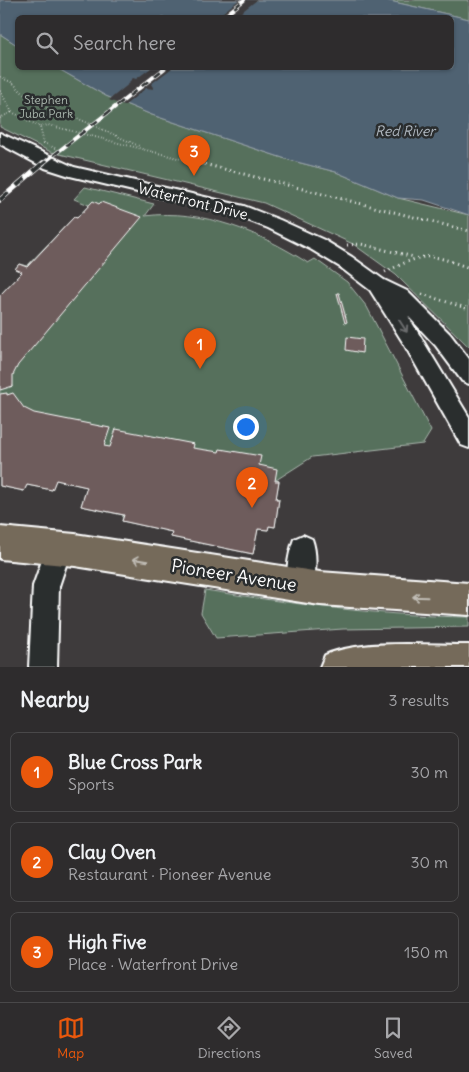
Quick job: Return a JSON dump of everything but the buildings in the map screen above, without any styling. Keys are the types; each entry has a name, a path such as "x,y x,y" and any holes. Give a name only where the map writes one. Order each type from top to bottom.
{"main road":[{"name":"Pioneer Avenue","path":"0,543 59,547 300,586 396,596 469,598"},
{"path":"337,667 375,663 469,662"},
{"path":"375,663 410,667"}],"street":[{"name":"Waterfront Drive","path":"0,138 51,164 76,172 251,214 318,244 346,262 381,278 443,340 469,376"},
{"name":"Waterfront Drive","path":"381,278 412,338 469,438"},
{"path":"43,667 46,586 59,547"},
{"path":"300,586 303,548"}],"path":[{"path":"0,78 12,83 33,103 79,119 148,150"},
{"path":"0,118 12,112"},
{"path":"40,127 48,125 469,231"},
{"path":"347,245 361,244 415,257 437,257 469,268"},
{"path":"381,278 415,257"},
{"path":"417,292 469,309"}],"green space":[{"path":"385,0 469,0 469,19"},
{"name":"Stephen Juba Park","path":"0,34 15,44 15,70 60,70 106,96 152,115 289,160 336,172 398,198 469,215 469,347 396,275 353,244 264,203 51,152 0,127"},
{"path":"85,187 154,204 145,216 167,214 188,216 210,219 231,225 271,242 308,263 315,259 347,282 367,307 431,431 423,444 312,457 276,480 279,481 276,498 279,499 275,527 269,526 268,530 258,529 253,554 171,537 172,532 122,521 123,515 81,506 87,487 56,480 52,490 27,485 24,491 0,486 0,295 22,272 15,269 19,264 27,266 74,217 77,218 89,205 74,199"},
{"path":"205,590 337,608 469,617 469,627 343,629 216,638 201,613"}],"water":[{"name":"Red River","path":"0,0 385,0 451,15 15,15 15,44 0,34"},
{"name":"Red River","path":"454,16 469,19 469,215 424,200 398,198 336,172 289,160 152,115 106,96 60,70 454,70"}],"pier":[{"path":"239,0 257,0 238,15 216,15 222,13"},
{"path":"148,70 169,70 151,84 154,89 146,88 124,106 109,100 130,83 133,78 136,79"}],"railway":[{"path":"226,15 244,0"},
{"path":"41,165 162,70"},
{"path":"0,200 43,163"}],"place":[{"name":"High Five","path":"194,176"},
{"name":"Blue Cross Park","path":"200,369"},
{"name":"Clay Oven","path":"252,508"}]}
